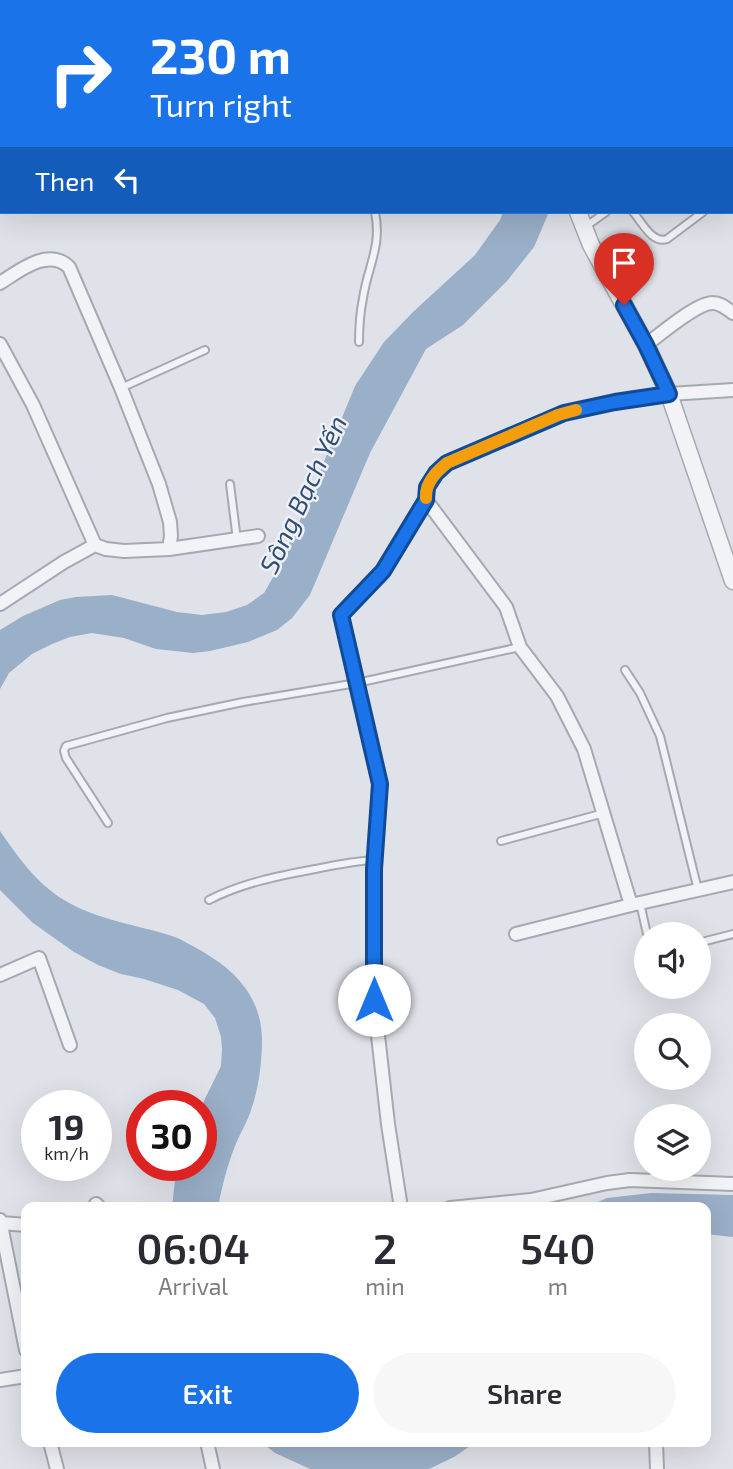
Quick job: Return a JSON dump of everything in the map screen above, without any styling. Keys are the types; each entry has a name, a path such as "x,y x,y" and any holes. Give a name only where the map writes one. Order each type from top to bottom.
{"street":[{"path":"579,214 591,246 646,345 669,394 733,581"},
{"path":"0,283 43,259 63,261 69,267 159,484 170,522 172,536 169,549"},
{"path":"646,345 703,305 713,302 733,313"},
{"path":"0,344 33,405 95,545 124,551 169,549 258,536"},
{"path":"400,1202 374,1000 375,860 380,784 341,615 383,571 426,500 427,487 443,466 564,413 669,394 733,390"},
{"path":"426,500 506,607 520,648 557,696 579,738 635,904"},
{"path":"0,604 95,545"},
{"path":"516,934 733,882"},
{"path":"0,975 39,958 70,1045"},
{"path":"511,1202 630,1180 733,1184"},
{"path":"21,1224 0,1221 21,1325"},
{"path":"0,1380 21,1377"},
{"path":"51,1447 57,1469"},
{"path":"208,1447 213,1469"},
{"path":"656,1447 657,1469"}],"lane":[{"path":"359,342 363,297 378,237 375,214"},
{"path":"584,229 603,214"},
{"path":"635,214 657,240 662,241 700,214"},
{"path":"121,388 205,350"},
{"path":"230,484 237,540"},
{"path":"108,823 66,758 66,746 178,716 357,683 520,648"},
{"path":"625,670 640,693 660,736 698,890"},
{"path":"502,841 604,813"},
{"path":"209,900 268,879 375,860"},
{"path":"635,904 642,922"},
{"path":"711,940 733,934"}],"water":[{"path":"502,214 548,214 534,247 507,281 463,325 426,349 370,453 310,595 292,618 277,630 248,642 193,653 156,649 124,638 92,633 70,637 32,654 9,673 0,689 0,630 23,616 60,600 112,595 177,612 202,615 226,612 247,605 264,593 301,518 355,386 384,342 475,255"},
{"path":"0,831 36,878 64,900 90,913 181,940 223,965 251,996 257,1009 262,1039 260,1074 257,1091 230,1161 219,1202 173,1202 175,1181 217,1181 217,1090 209,1090 221,1066 222,1049 215,1018 204,1004 178,990 98,965 74,952 33,923 0,890"},
{"path":"651,1193 733,1195 733,1237 711,1235 711,1202 598,1202 607,1198"},
{"path":"267,1447 469,1447 429,1469 310,1469"}],"slow traffic":[{"path":"426,498 427,487 447,463 558,415 576,410"}],"route":[{"path":"374,1000 374,869 380,784 340,617 383,571 426,500 427,487 447,463 564,413 669,394 624,305"}],"water label":[{"name":"Sông Bạch Yến","path":"302,494"}]}
